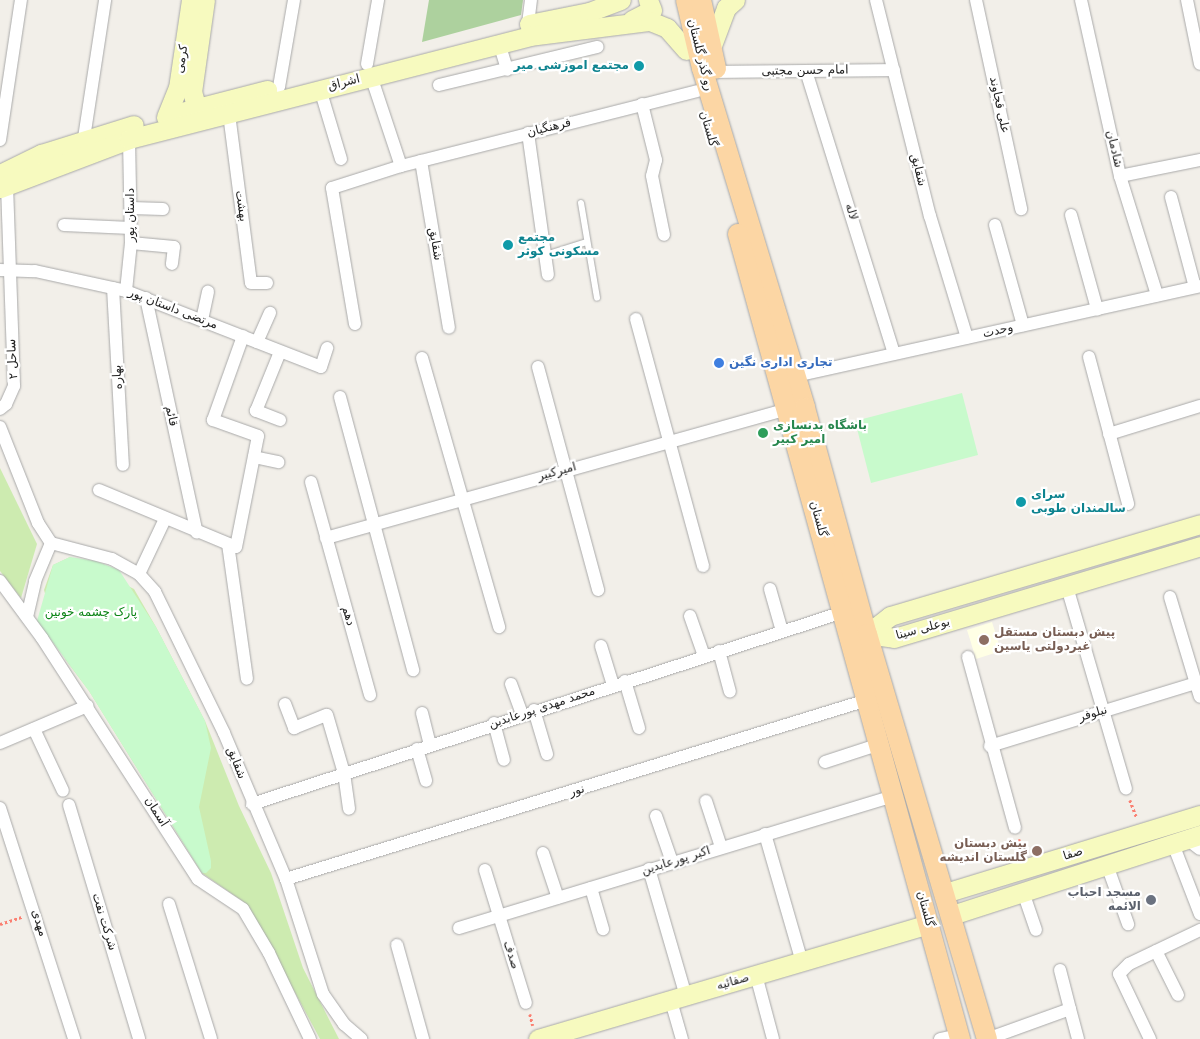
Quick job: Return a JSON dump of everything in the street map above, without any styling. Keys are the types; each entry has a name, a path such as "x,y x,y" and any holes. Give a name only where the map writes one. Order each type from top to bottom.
{"main road":[{"name":"گلستان","path":"672,0 827,554 859,636 945,893 987,1039"},
{"name":"رو گذر گلستان","path":"686,0 702,68 749,224"},
{"path":"701,0 749,224"},
{"name":"گلستان","path":"749,224 795,376 859,636 865,691 929,924 953,1038"}],"street":[{"path":"0,140 21,0"},
{"path":"84,138 105,0"},
{"name":"کرمی","path":"166,117 178,88 191,0"},
{"name":"کرمی","path":"197,109 192,92 205,0"},
{"path":"279,87 294,0"},
{"path":"378,0 369,70 401,166"},
{"path":"528,24 531,0"},
{"name":"اشراق","path":"2,182 130,139 320,89 369,70 528,24 623,0"},
{"path":"626,22 652,10 648,0"},
{"path":"711,48 726,8 735,0"},
{"name":"شقایق","path":"876,0 930,216 967,338"},
{"name":"علی قجاوند","path":"976,0 1021,209"},
{"name":"شادمان","path":"1081,0 1120,176 1156,295"},
{"path":"1187,0 1200,64"},
{"name":"اشراق","path":"2,182 41,154 84,138 279,87 499,43 626,22 660,23 675,35 686,50"},
{"path":"499,43 507,70"},
{"path":"439,85 597,47"},
{"name":"امام حسن مجتبی","path":"716,72 894,70"},
{"name":"لاله","path":"806,71 894,354"},
{"path":"320,89 342,159"},
{"name":"فرهنگیان","path":"355,324 332,188 401,166 697,91"},
{"path":"642,104 656,160 652,176 664,235"},
{"name":"بهشت","path":"229,114 251,282 267,283"},
{"path":"528,133 548,275"},
{"name":"داستان پور","path":"126,291 131,243 130,139"},
{"path":"1120,176 1200,160"},
{"name":"شقایق","path":"420,161 449,328"},
{"name":"ساحل ۲","path":"0,409 6,404 14,386 4,269 2,182"},
{"path":"1171,197 1198,286"},
{"path":"131,208 163,209"},
{"path":"1071,215 1097,308"},
{"path":"995,224 1023,325"},
{"path":"64,225 131,228"},
{"path":"131,243 174,247 172,264"},
{"name":"مرتضی داستان پور","path":"4,269 36,271 126,291 321,367 327,348"},
{"name":"وحدت","path":"795,376 1198,286"},
{"name":"بهاره","path":"113,288 123,465"},
{"path":"202,320 208,292"},
{"name":"قائم","path":"146,298 197,533"},
{"path":"257,342 270,313"},
{"path":"636,319 703,566"},
{"path":"99,490 197,533 236,547 258,436 213,420 243,336"},
{"path":"280,352 256,411 280,420"},
{"path":"1089,357 1128,504"},
{"path":"422,358 499,627"},
{"path":"538,367 598,590"},
{"path":"340,397 413,670"},
{"path":"1110,434 1200,406"},
{"name":"امیرکبیر","path":"326,538 787,409"},
{"path":"0,428 38,523 51,543 36,581 28,616"},
{"path":"254,457 278,462"},
{"name":"دهم","path":"310,482 370,695"},
{"path":"139,574 165,519"},
{"name":"بوعلی سینا","path":"859,636 890,616 1200,524"},
{"name":"شقایق","path":"51,543 112,559 139,574 155,592 224,733 252,804 286,879 323,994 344,1024 361,1039"},
{"path":"228,544 248,678"},
{"name":"بوعلی سینا","path":"859,636 894,638 1067,588 1200,546"},
{"path":"827,554 823,576 850,670 865,691"},
{"name":"آسمان","path":"0,581 28,616 198,879 243,909 269,953 310,1039"},
{"path":"1067,588 1126,789"},
{"path":"770,589 782,631"},
{"path":"1170,597 1200,697"},
{"name":"محمد مهدی پورعابدین","path":"252,804 534,710 834,615"},
{"path":"690,616 704,656"},
{"path":"601,646 613,685"},
{"path":"719,651 730,692"},
{"path":"968,657 990,746 1015,828"},
{"path":"625,681 640,728"},
{"name":"نیلوفر","path":"990,746 1196,683"},
{"path":"511,684 522,714"},
{"name":"نور","path":"286,879 865,691"},
{"path":"285,704 294,728 327,716 344,773 350,809"},
{"path":"0,743 87,706"},
{"path":"534,710 546,754"},
{"path":"422,713 430,744"},
{"path":"494,723 504,760"},
{"path":"34,729 63,791"},
{"path":"825,762 880,744"},
{"path":"417,749 426,781"},
{"name":"اکبر پورعابدین","path":"460,928 721,847 894,796"},
{"path":"706,801 721,847"},
{"name":"شرکت نفت","path":"68,805 139,1039"},
{"name":"مهدی","path":"0,808 4,829 36,912 74,1039"},
{"name":"صفا","path":"945,893 1200,815"},
{"path":"656,816 672,862"},
{"path":"765,834 802,962"},
{"path":"1190,842 1200,914"},
{"name":"صفا","path":"952,915 1107,865 1190,842"},
{"path":"543,853 558,898"},
{"path":"1107,865 1128,924"},
{"name":"صدف","path":"485,870 526,1003"},
{"path":"649,870 678,998 682,1039"},
{"path":"971,885 967,899 980,905"},
{"path":"591,888 603,929"},
{"path":"1023,892 1036,930"},
{"path":"169,904 211,1039"},
{"name":"صفائیه","path":"536,1034 678,998 929,924"},
{"path":"1150,1039 1119,974 1129,964 1200,930"},
{"path":"397,945 423,1039"},
{"path":"1156,951 1178,995"},
{"path":"1060,970 1078,1039"},
{"path":"756,975 773,1039"},
{"path":"987,1039 1070,1009"}],"lane":[{"path":"581,203 597,298"},
{"path":"545,255 587,242"}],"path":[{"path":"1126,789 1142,832"},
{"path":"1015,828 1027,868"},
{"path":"0,924 36,912"},
{"path":"526,1003 536,1034"}],"shaded area":[{"name":"پیش دبستان مستقل غیردولتی یاسین","path":"992,622 1001,651 976,659 967,630"}],"green space":[{"path":"429,0 523,0 521,15 422,42"},
{"path":"962,393 978,455 871,483 855,421"},
{"path":"0,468 37,544 21,598 0,571"},
{"name":"پارک چشمه خونین","path":"70,557 134,589 156,627 205,721 239,806 271,873 303,968 339,1039 320,1039 248,905 202,873 89,691 65,659 44,590 53,565"},
{"name":"پارک چشمه خونین","path":"70,557 96,561 119,570 156,627 205,721 211,748 199,807 211,861 211,868 206,873 202,873 89,691 37,621 53,565"}],"place":[{"name":"مجتمع اموزشی میر","path":"639,66"},
{"name":"مجتمع مسکونی کوثر","path":"508,245"},
{"name":"تجاری اداری نگین","path":"719,363"},
{"name":"باشگاه بدنسازی امیر کبیر","path":"763,433"},
{"name":"سرای سالمندان طوبی","path":"1021,502"},
{"name":"پیش دبستان مستقل غیردولتی یاسین","path":"984,640"},
{"name":"پیش دبستان گلستان اندیشه","path":"1037,851"},
{"name":"مسجد احباب الائمه","path":"1151,900"}]}
